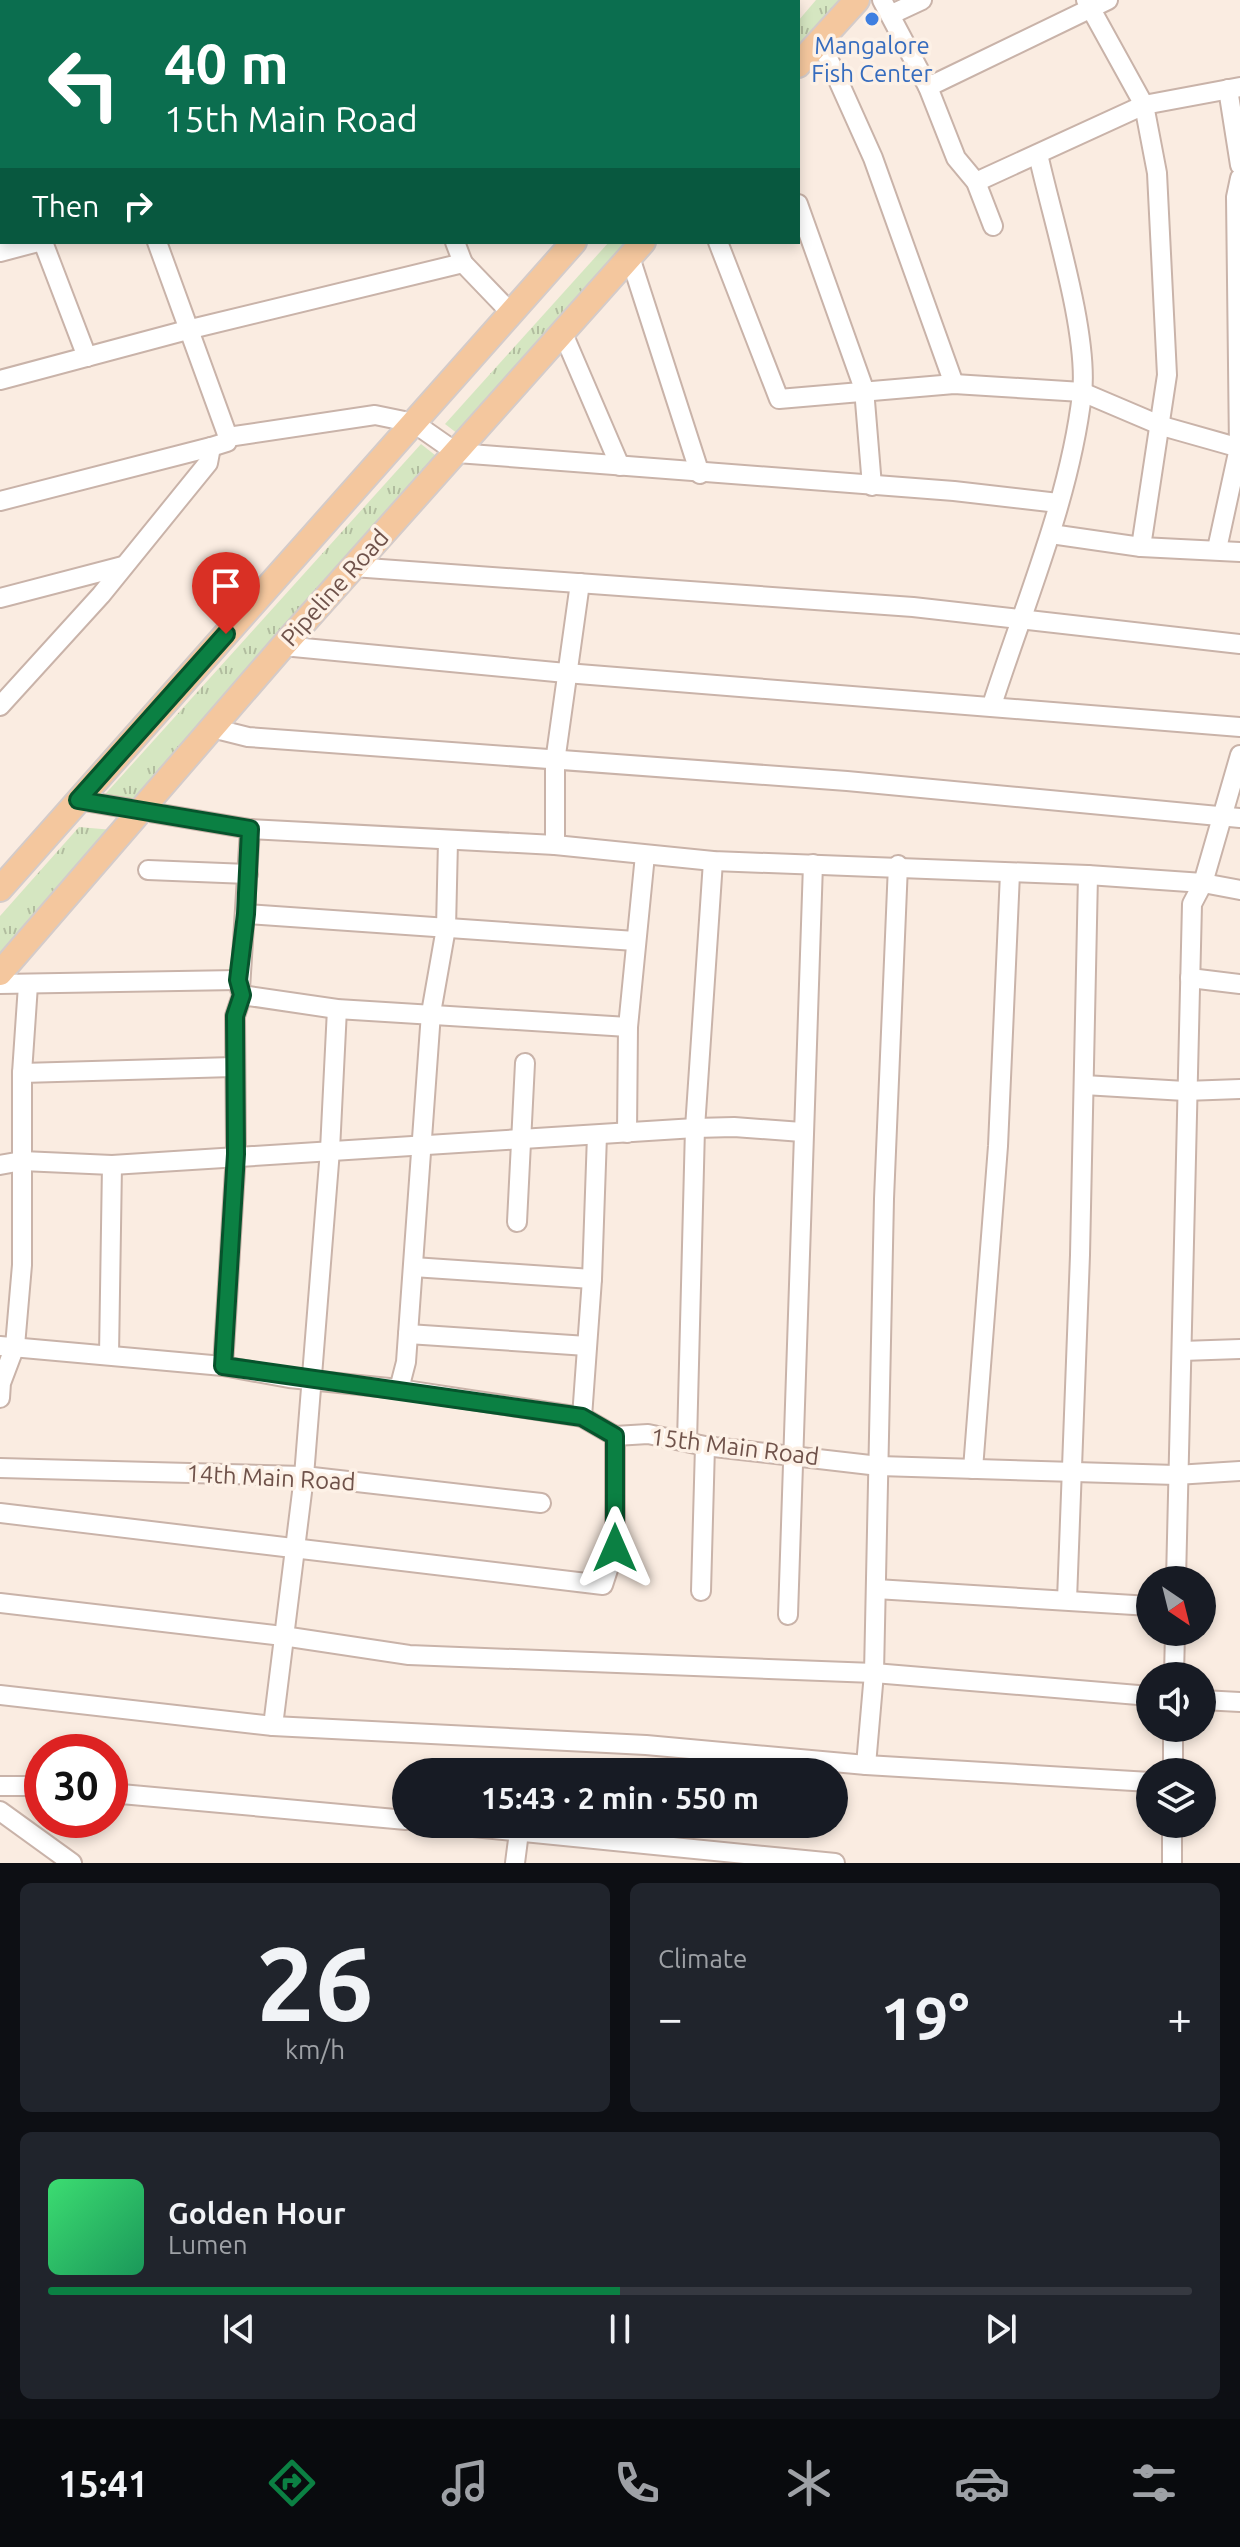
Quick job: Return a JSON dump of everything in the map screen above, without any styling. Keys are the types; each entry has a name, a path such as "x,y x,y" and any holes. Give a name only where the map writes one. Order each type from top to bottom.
{"main road":[{"path":"800,63 857,0"},
{"path":"0,889 572,244"},
{"name":"Pipeline Road","path":"0,973 283,646 636,249"}],"street":[{"path":"922,0 887,7 928,87 956,158 976,182 993,226"},
{"path":"928,87 1095,3 1144,105 1157,173 1163,245 1167,375 1162,426 1141,547"},
{"path":"820,40 879,172 954,384"},
{"path":"976,182 1144,105 1234,88 1240,165"},
{"path":"992,705 1051,534 1082,392 1078,331 1038,154"},
{"path":"1217,549 1240,448 1236,197 1240,178"},
{"path":"800,210 864,389 872,486"},
{"path":"0,252 33,244"},
{"path":"42,244 87,357"},
{"path":"0,501 227,442 228,437 191,329 158,244"},
{"path":"456,244 463,263 511,313"},
{"path":"719,244 779,399 864,389 954,384 1082,392 1162,426 1240,448"},
{"path":"636,249 700,474"},
{"path":"0,380 191,329 463,263"},
{"path":"562,331 620,466"},
{"path":"228,437 375,415 414,423 457,453 1058,503"},
{"path":"0,706 123,566 208,463 211,447"},
{"path":"1051,534 1141,547 1240,552"},
{"path":"0,598 123,566"},
{"path":"353,567 1020,619 1240,644"},
{"path":"555,845 555,762 580,583"},
{"path":"283,646 566,673 1240,727"},
{"path":"212,728 248,737 555,762 847,781 1231,816"},
{"path":"1176,1566 1185,1091 1192,904 1231,816 1240,755"},
{"path":"78,800 250,829 555,845 713,861 898,865 1088,875 1203,883 1240,890"},
{"path":"223,1366 236,1154 235,1016 246,914 250,829"},
{"path":"399,1389 408,1334 431,1013 446,928 448,841"},
{"path":"627,1133 628,1027 645,855"},
{"path":"701,1591 696,1444 695,1128 713,861"},
{"path":"788,1615 813,864"},
{"path":"866,1765 874,1673 884,1199 898,865"},
{"path":"148,870 248,874"},
{"path":"973,1469 998,1146 1010,873"},
{"path":"1067,1600 1088,875"},
{"path":"246,914 635,941"},
{"path":"1190,978 1240,984"},
{"path":"0,984 240,988 337,1009 628,1027"},
{"path":"0,1398 22,1265 22,1073 28,985"},
{"path":"273,1726 304,1476 330,1150 337,1009"},
{"path":"517,1222 525,1063"},
{"path":"22,1073 233,1067"},
{"path":"1084,1085 1185,1091 1240,1089"},
{"path":"0,1165 22,1161 112,1165 236,1154 422,1147 695,1128 734,1127 802,1132"},
{"path":"582,1417 592,1279 597,1135"},
{"path":"109,1355 112,1165"},
{"path":"413,1267 592,1279"},
{"path":"408,1334 587,1346"},
{"name":"15th Main Road","path":"7,1346 223,1366 289,1378 399,1389 582,1417 615,1436 648,1434 696,1444 879,1466 1176,1475 1240,1471"},
{"path":"1182,1351 1240,1349"},
{"path":"0,1513 603,1585 615,1548 615,1436"},
{"name":"14th Main Road","path":"0,1468 304,1476 541,1503"},
{"path":"876,1589 1136,1605"},
{"path":"0,1603 283,1636 409,1655 874,1673 1136,1695"},
{"path":"0,1695 273,1726 646,1745 866,1765 1136,1781"},
{"path":"1216,1701 1240,1702"},
{"path":"0,1786 24,1786"},
{"path":"128,1795 392,1819"},
{"path":"0,1811 72,1863"},
{"path":"515,1863 518,1838"},
{"path":"580,1838 832,1863"},
{"path":"1172,1838 1172,1863"}],"green space":[{"path":"816,0 846,0 800,50 800,19"},
{"path":"607,244 629,244 458,434 445,424"},
{"path":"421,444 440,459 133,804 99,801"},
{"path":"79,827 113,830 0,965 0,916"}],"place":[{"name":"Mangalore Fish Center","path":"872,19"}],"route":[{"path":"226,634 78,800 250,829 246,914 238,980 242,995 235,1016 236,1154 223,1366 289,1378 399,1389 582,1417 615,1436 615,1548"}]}
